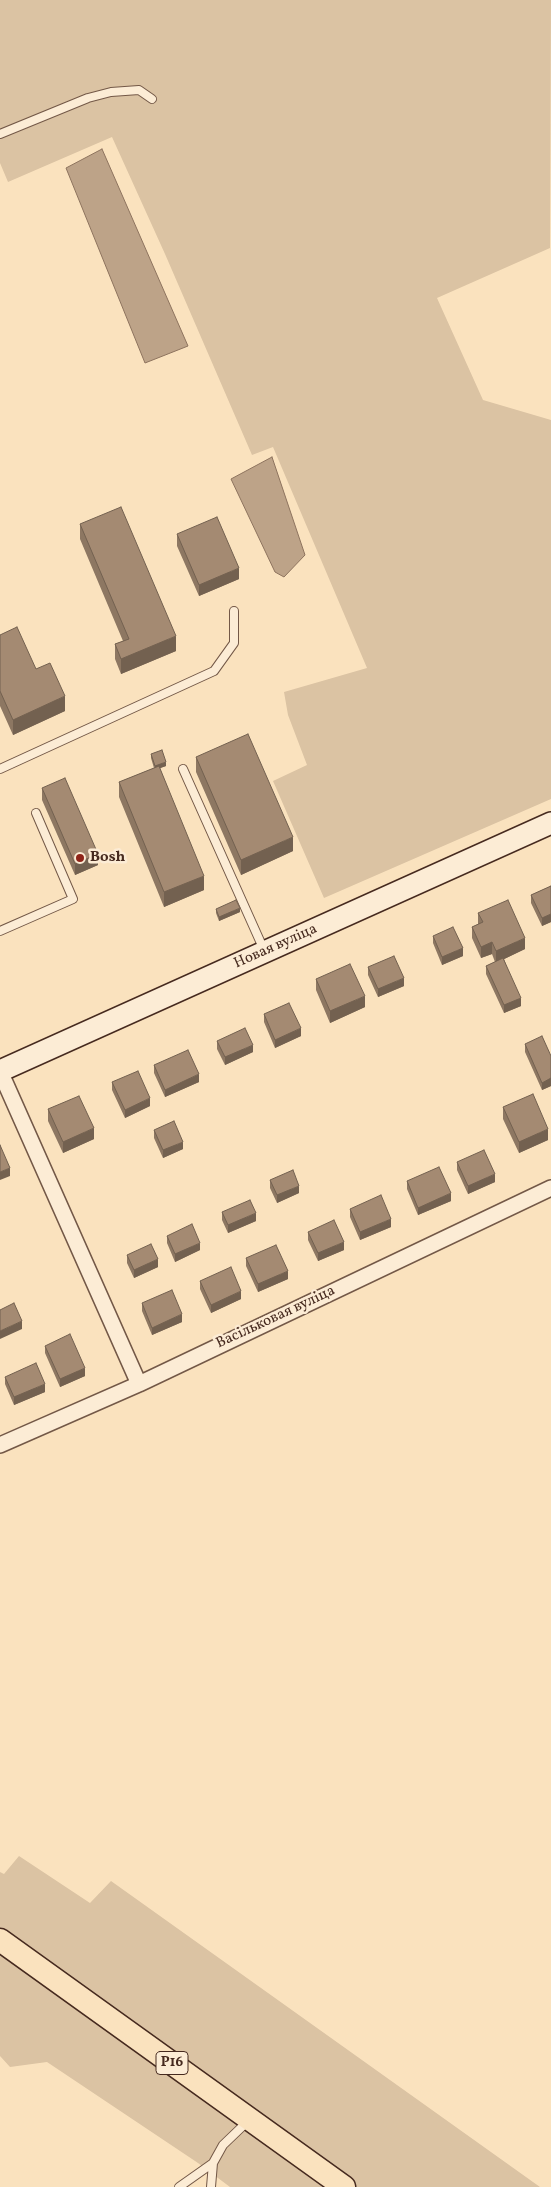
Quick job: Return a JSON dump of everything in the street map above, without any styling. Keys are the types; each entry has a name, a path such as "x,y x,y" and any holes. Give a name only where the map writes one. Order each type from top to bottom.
{"main road":[{"name":"Р16","path":"0,1940 344,2187"}],"street":[{"name":"Новая вуліца","path":"0,1071 551,823"},
{"path":"0,1071 139,1384"},
{"name":"Васільковая вуліца","path":"0,1445 139,1384 551,1188"}],"lane":[{"path":"0,134 88,98 111,92 139,90 152,99"},
{"path":"0,769 214,671 234,643 234,611"},
{"path":"183,769 265,952"},
{"path":"0,930 72,899 36,813"},
{"path":"179,2187 213,2163 223,2146 250,2119"},
{"path":"211,2187 213,2163"}],"shaded area":[{"path":"0,0 551,0 550,248 437,298 483,400 551,420 551,799 324,898 273,781 307,765 288,715 284,692 367,668 273,447 252,455 112,137 8,182 0,163"},
{"path":"102,149 188,346 145,363 66,168"},
{"path":"272,457 305,555 284,577 275,572 231,479"},
{"path":"19,1856 90,1903 111,1881 540,2187 230,2187 198,2163 47,2062 10,2067 0,2056 0,1872 4,1874"}],"building":[{"path":"121,507 176,636 121,659 115,644 129,639 80,524"},
{"path":"217,517 239,568 199,585 177,534"},
{"path":"17,627 36,669 50,663 65,696 13,720 0,691 0,635"},
{"path":"248,734 293,837 241,860 196,757"},
{"path":"162,750 166,762 155,766 151,754"},
{"path":"159,766 204,876 164,892 119,782"},
{"path":"65,778 98,854 75,864 42,788"},
{"path":"551,886 551,914 542,918 531,895"},
{"path":"236,900 240,908 219,917 216,909"},
{"path":"508,900 525,938 496,951 492,942 481,947 472,927 483,922 478,913"},
{"path":"453,927 463,948 442,957 433,936"},
{"path":"394,956 404,978 378,989 368,967"},
{"path":"503,958 521,998 504,1005 486,966"},
{"path":"350,964 365,996 330,1011 316,979"},
{"path":"289,1003 301,1028 275,1040 264,1014"},
{"path":"245,1028 253,1045 225,1057 217,1041"},
{"path":"542,1036 551,1056 551,1078 542,1083 525,1044"},
{"path":"188,1050 199,1074 165,1090 154,1065"},
{"path":"138,1071 150,1098 125,1110 112,1082"},
{"path":"533,1094 548,1129 519,1142 503,1107"},
{"path":"79,1096 94,1128 63,1142 48,1109"},
{"path":"174,1121 183,1142 163,1150 154,1130"},
{"path":"0,1145 10,1168 0,1172"},
{"path":"484,1150 495,1174 468,1186 457,1162"},
{"path":"439,1167 451,1193 418,1208 407,1181"},
{"path":"293,1170 299,1186 277,1195 270,1180"},
{"path":"381,1195 391,1219 360,1232 350,1209"},
{"path":"250,1200 256,1213 228,1225 222,1212"},
{"path":"334,1220 344,1242 318,1253 308,1232"},
{"path":"192,1224 200,1243 175,1254 167,1236"},
{"path":"151,1244 158,1259 134,1270 127,1255"},
{"path":"276,1245 288,1271 258,1284 246,1258"},
{"path":"231,1267 241,1291 211,1305 200,1281"},
{"path":"172,1290 182,1314 152,1328 142,1303"},
{"path":"14,1303 22,1321 0,1331 0,1310"},
{"path":"70,1334 85,1368 60,1379 45,1346"},
{"path":"36,1363 45,1384 14,1397 5,1377"}],"place":[{"name":"Bosh","path":"80,858"}]}
